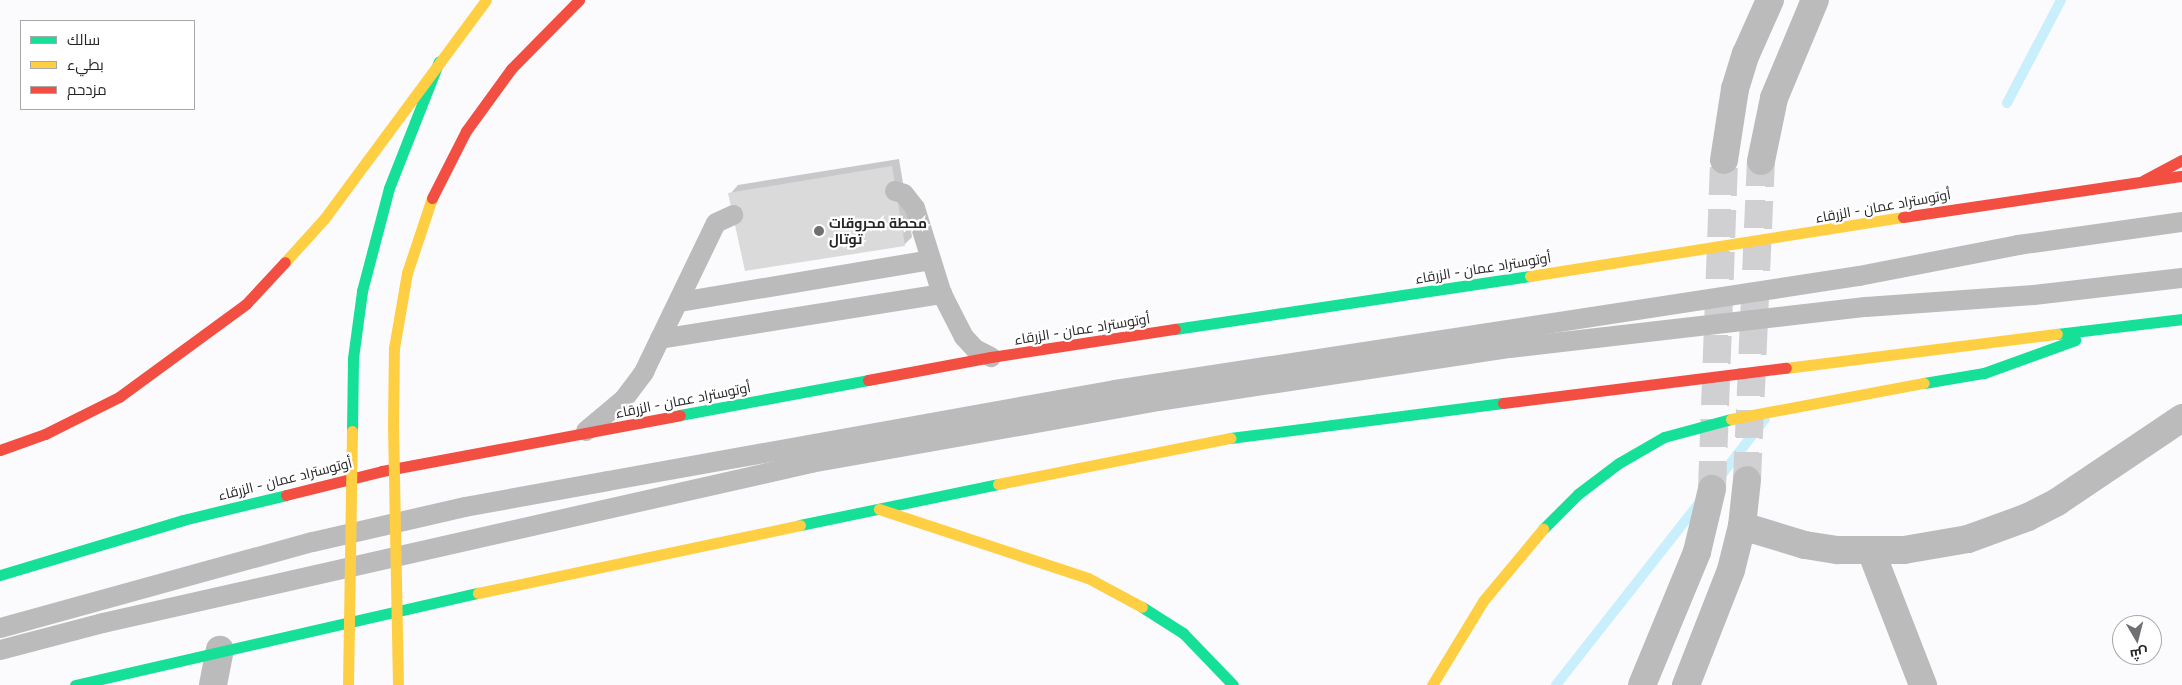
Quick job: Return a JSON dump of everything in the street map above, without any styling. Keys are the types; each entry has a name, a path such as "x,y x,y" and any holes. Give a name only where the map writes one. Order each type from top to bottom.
{"main road":[{"path":"0,450 45,434 119,397 246,304 324,219 439,61 486,0"},
{"path":"398,684 393,425 394,348 405,282 432,199 466,131 512,69 579,0"},
{"path":"348,685 353,358 362,291 389,188 439,61"},
{"path":"2142,181 2182,160"},
{"name":"أوتوستراد عمان - الزرقاء","path":"0,575 282,494 391,469 991,357 2182,176"},
{"path":"75,685 220,650 879,510 1061,468 1245,435 2102,327 2182,319"},
{"path":"1432,685 1483,601 1543,529 1578,494 1618,463 1664,437 1754,413 1984,373 2063,346 2102,327"},
{"path":"879,510 1088,578 1121,593 1183,633 1232,685"}],"street":[{"path":"1724,160 1735,89 1770,0"},
{"path":"1761,160 1774,98 1815,0"},
{"path":"1742,526 1805,544 1872,551 1904,550 1968,539 2028,517 2084,484 2182,418"},
{"path":"1686,685 1719,605 1742,526 1747,480"},
{"path":"1642,685 1697,552 1712,490"},
{"path":"1872,551 1923,685"},
{"path":"213,685 220,650"}],"lane":[{"path":"896,191 904,194 915,208 942,294 964,337 975,350 991,357"},
{"path":"584,433 624,399 644,372 680,302 716,224 733,215"},
{"path":"0,628 313,542 465,507 1125,388 1859,276 2018,245 2182,222"},
{"path":"680,302 931,260"},
{"path":"0,650 104,623 811,463 1148,403 1520,347 1866,306 2034,296 2182,278"},
{"path":"660,339 942,294"}],"building":[{"name":"محطة محروقات توتال","path":"892,166 905,246 745,271 728,193"}],"waterway":[{"path":"2007,103 2061,0"},
{"path":"1712,487 1765,419"},
{"path":"1556,685 1700,502"}],"tunnel":[{"path":"1712,489 1724,160"},
{"path":"1747,480 1761,161"}],"traffic: fast":[{"path":"352,431 353,358 362,291 389,188 439,61"},
{"path":"1175,329 1530,276"},
{"path":"2057,334 2182,319"},
{"path":"1924,383 1984,373 2075,340"},
{"path":"680,415 868,380"},
{"path":"1230,438 1503,403"},
{"path":"1543,529 1578,494 1619,463 1664,437 1731,419"},
{"path":"800,525 998,484"},
{"path":"0,575 183,520 286,495"},
{"path":"75,685 478,593"},
{"path":"1142,607 1183,633 1233,685"}],"traffic: slow":[{"path":"285,262 324,219 486,0"},
{"path":"393,425 394,348 407,273 432,198"},
{"path":"1530,276 1903,217"},
{"path":"1786,368 2057,334"},
{"path":"1731,419 1924,383"},
{"path":"393,425 398,683"},
{"path":"348,685 352,431"},
{"path":"998,484 1230,438"},
{"path":"879,509 1088,578 1142,607"},
{"path":"478,593 800,525"},
{"path":"1432,685 1483,601 1543,529"}],"traffic: jam":[{"path":"432,198 466,131 511,69 579,0"},
{"path":"2144,180 2182,160"},
{"path":"1903,217 2182,176"},
{"path":"0,450 45,434 119,397 246,304 285,262"},
{"path":"868,380 991,357 1175,329"},
{"path":"1503,403 1786,368"},
{"path":"286,495 382,471 680,415"}],"place":[{"name":"محطة محروقات توتال","path":"819,231"}]}
